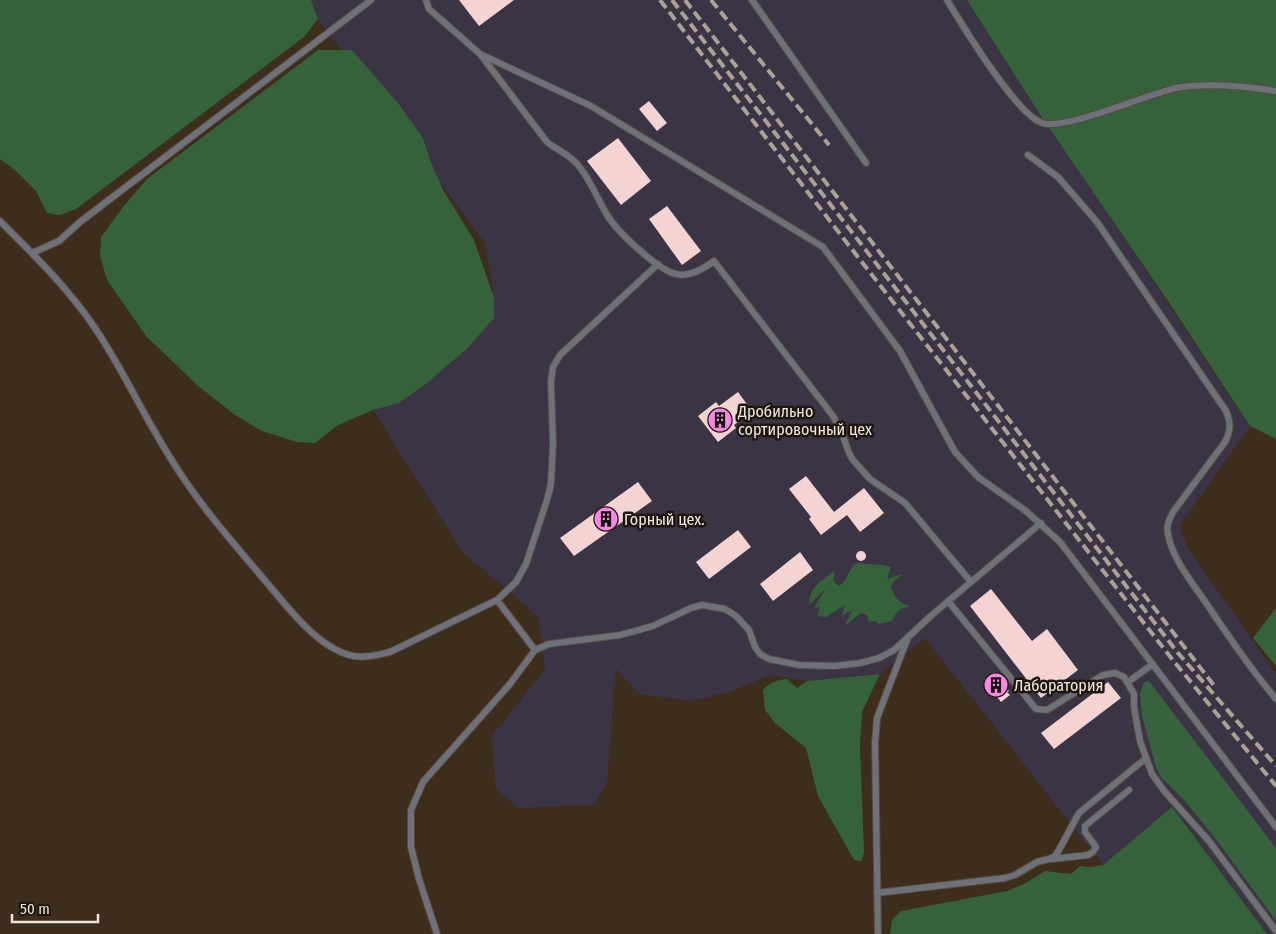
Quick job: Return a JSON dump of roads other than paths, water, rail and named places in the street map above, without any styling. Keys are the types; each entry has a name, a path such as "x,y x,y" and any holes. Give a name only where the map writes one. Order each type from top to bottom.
{"lane":[{"path":"32,253 59,242 80,222 371,0"},
{"path":"426,0 429,9 480,54 548,142 570,156 578,165 610,220 620,232 658,264 674,274 695,272 714,261 833,416 853,460 870,479 905,503 971,582"},
{"path":"752,0 866,163"},
{"path":"947,0 985,60 1014,98 1035,119 1043,123 1065,123 1180,87 1236,85 1276,91"},
{"path":"480,54 591,106 823,247 900,351 955,452 978,477 1026,511 1060,542 1276,827"},
{"path":"1028,155 1058,177 1097,222 1226,411 1231,426 1229,434 1173,512 1167,524 1168,535 1174,553 1183,568 1234,644 1276,700"},
{"path":"0,221 78,304 96,330 173,462 206,510 291,611 325,642 350,656 366,657 390,652 497,600 516,582 526,564 551,484 553,443 550,382 553,367 560,355 658,264"},
{"path":"437,934 411,847 411,810 423,782 510,684 535,650 550,644 620,635 635,631 702,605 725,609 736,616 749,630 755,647 760,654 782,662 799,665 835,666 860,663 886,655 908,638 948,601 1041,523"},
{"path":"497,600 535,650"},
{"path":"948,601 1036,708 1047,710 1103,675 1114,673 1120,675 1128,682 1134,694 1136,719 1145,759 1152,774 1209,841 1276,930"},
{"path":"878,934 874,743 877,718 908,638"},
{"path":"1128,682 1153,664"},
{"path":"1049,859 1055,856 1059,850 1079,813 1145,759"},
{"path":"877,893 992,881 1015,875 1037,862 1088,855 1096,850 1095,845 1084,832 1085,826 1129,790"}],"railway":[{"path":"660,0 1172,659 1276,786"},
{"path":"672,0 1178,653 1276,766"},
{"path":"685,0 1216,688"},
{"path":"711,0 829,145"}],"place":[{"name":"Дробильно сортировочный цех","path":"720,420"},
{"name":"Горный цех.","path":"606,519"},
{"name":"Лаборатория","path":"996,685"}]}
